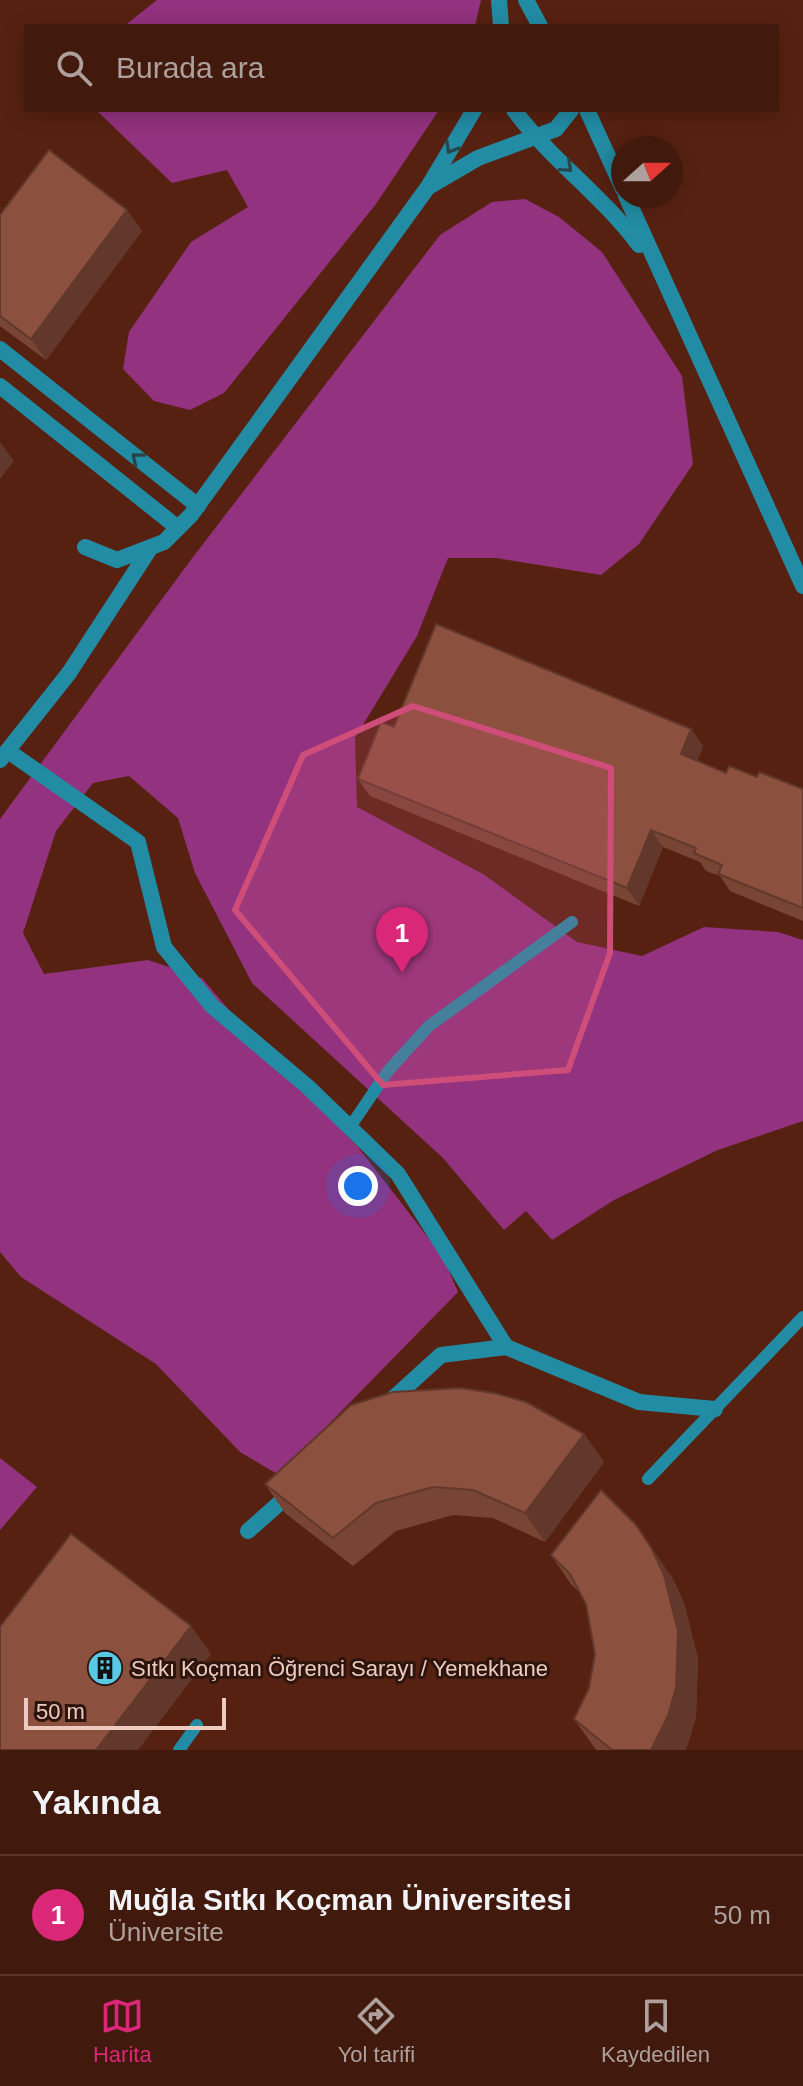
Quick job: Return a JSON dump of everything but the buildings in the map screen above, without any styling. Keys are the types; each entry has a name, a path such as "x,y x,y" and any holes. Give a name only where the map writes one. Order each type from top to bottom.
{"street":[{"path":"499,0 501,24"},
{"path":"526,0 539,24"},
{"path":"85,547 117,560 164,542 198,506 428,187 473,112"},
{"path":"516,112 536,139 592,189 654,266"},
{"path":"428,187 478,158 536,139 556,129 569,112"},
{"path":"588,112 611,163"},
{"path":"631,208 654,266 803,586"},
{"path":"0,349 198,506"},
{"path":"0,386 178,528"},
{"path":"151,547 69,673 4,756 138,842 164,947 212,1006 350,1127 398,1174 506,1347"},
{"path":"373,1417 441,1355 506,1347 639,1402 715,1409"},
{"path":"248,1531 305,1479"}],"lane":[{"path":"350,1127 388,1071 429,1026 572,922"},
{"path":"648,1479 803,1317"},
{"path":"179,1750 197,1725"}],"highlighted area":[{"path":"413,706 611,768 610,953 568,1070 383,1085 235,910 303,755"}],"shaded area":[{"path":"157,0 481,0 475,24 127,24"},
{"path":"98,112 438,112 376,204 224,393 190,410 154,401 123,369 129,332 191,242 248,207 227,170 172,183"},
{"path":"525,199 559,217 602,252 682,376 693,464 639,544 601,575 496,558 448,558 417,636 355,738 357,807 483,874 577,942 642,956 704,927 778,932 803,940 803,1121 718,1150 614,1200 552,1240 526,1211 504,1230 443,1158 252,983 195,873 178,818 129,776 93,783 56,831 23,933 44,974 148,960 202,978 261,1048 358,1147 443,1257 458,1292 279,1475 240,1452 156,1364 21,1277 0,1252 0,819 190,561 440,235 492,202"},
{"path":"0,1458 37,1487 0,1530"}],"place":[{"name":"Muğla Sıtkı Koçman Üniversitesi","path":"402,973"},
{"name":"Sıtkı Koçman Öğrenci Sarayı / Yemekhane","path":"105,1668"}]}
